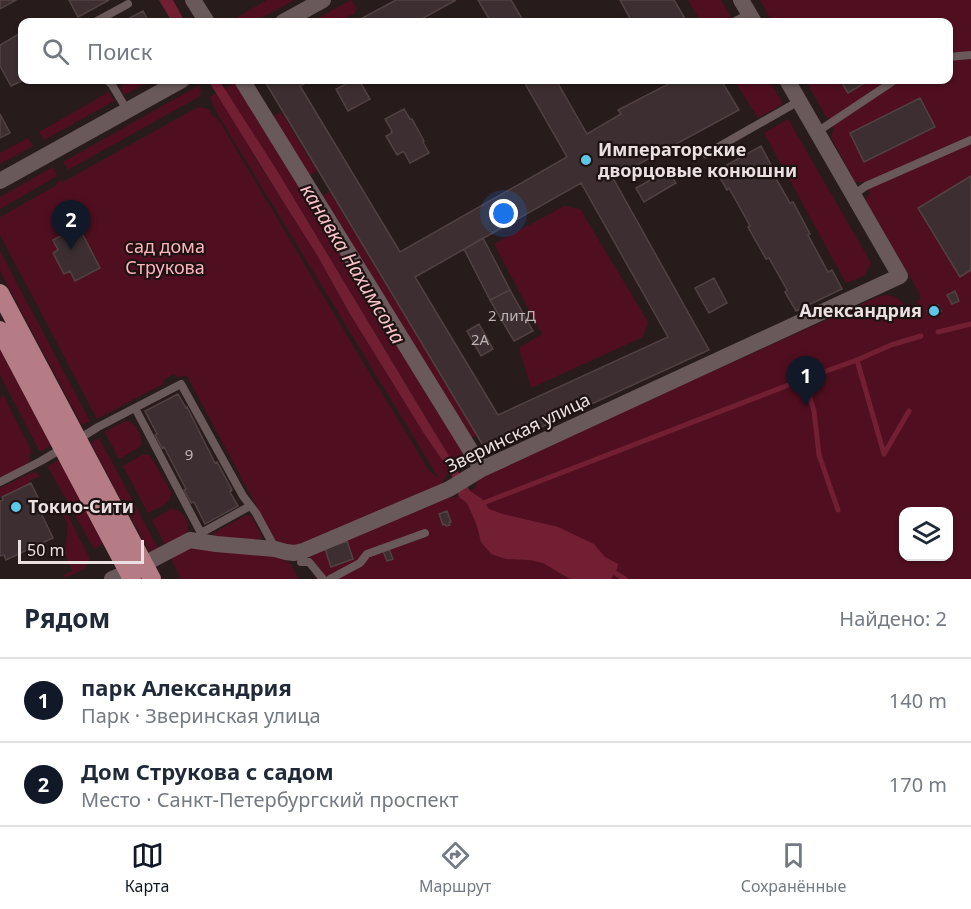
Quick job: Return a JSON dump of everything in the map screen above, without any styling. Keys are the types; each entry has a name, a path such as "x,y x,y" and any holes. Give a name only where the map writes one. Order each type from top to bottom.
{"main road":[{"path":"0,293 134,575"},
{"path":"0,330 70,444"}],"street":[{"path":"193,0 204,18"},
{"path":"290,18 323,0"},
{"path":"0,182 175,84"},
{"path":"244,84 476,472"},
{"path":"789,84 853,195"},
{"name":"Зверинская улица","path":"134,575 190,540 201,537 286,552 303,551 452,487 476,472 900,276 853,195"}],"lane":[{"path":"102,18 128,4"},
{"path":"953,57 971,55"},
{"path":"111,84 127,110"},
{"path":"817,132 889,84"},
{"path":"705,153 799,101"},
{"path":"853,195 866,186 971,140"},
{"path":"0,482 181,384 275,549"},
{"path":"135,408 201,537 250,507"},
{"path":"330,579 360,563 367,554 425,533"},
{"path":"302,562 309,562 323,579"}],"green space":[{"path":"267,0 294,0 261,18 236,18"},
{"path":"351,0 357,8 355,13 346,18 318,18"},
{"path":"688,0 721,0 731,17 729,18 699,18"},
{"path":"760,0 971,0 971,579 316,579 314,576 322,571 307,554 438,499 458,497 475,488 479,479 514,461 877,297 893,296 906,307 910,304 912,307 917,304 916,301 921,299 917,289 865,200 870,193 864,182 855,182 832,139 834,130 807,84 953,84 953,18 770,18"},
{"path":"124,84 145,84 124,95 120,86"},
{"path":"236,84 463,451 464,466 456,470 278,172 224,89"},
{"path":"737,84 771,84 783,104 758,118"},
{"path":"198,86 201,90 200,96 68,170 63,162"},
{"path":"109,92 114,101 44,140 39,132"},
{"name":"сад дома Струкова","path":"217,92 254,156 317,255 350,314 451,473 446,475 439,487 297,546 274,539 187,376 178,377 173,374 165,379 163,384 97,419 0,235 0,217 57,185 56,183 61,180 63,182 198,107 209,109 213,117 215,116 221,124 430,472 438,477 218,115 210,97"},
{"path":"281,112 317,171 309,176 273,117"},
{"path":"788,119 871,263 864,276 846,283 764,133"},
{"path":"28,138 33,146 0,164 0,153"},
{"path":"53,167 57,176 0,209 0,197"},
{"path":"329,191 477,435 470,439 322,197"},
{"path":"564,206 580,209 648,322 643,337 531,388 519,348 542,334 494,244"},
{"path":"0,251 90,421 82,425 0,271"},
{"path":"0,350 50,444 41,451 0,375"},
{"path":"3,395 31,450 29,461 25,466 0,478 0,397"},
{"path":"125,421 132,423 137,429 142,443 138,448 119,459 105,432"},
{"path":"99,438 158,548 150,553 123,502 125,501 121,500 91,443"},
{"path":"143,454 152,458 171,492 167,503 148,513 123,466"},
{"path":"60,461 103,544 94,549 48,467"},
{"path":"35,472 40,476 0,497 0,488"},
{"path":"171,509 179,511 185,517 188,529 182,537 165,545 152,520"},
{"path":"65,510 90,559 84,569 65,578 63,575 72,571 65,554 68,524 61,512"},
{"path":"246,515 252,517 262,536 260,541 213,536 215,532"},
{"path":"190,547 279,557 291,564 298,579 181,579 170,557"}],"shaded area":[{"path":"159,0 173,0 183,18 170,18"},
{"path":"210,84 222,84 278,172 470,491 482,499 489,509 558,527 594,544 605,557 618,564 611,579 570,579 543,563 506,559 491,554 481,542 469,507 459,497 451,473 350,314"}],"building":[{"path":"0,0 16,0 0,9"},
{"path":"69,0 109,0 78,17"},
{"path":"396,0 456,0 423,18 362,18"},
{"path":"478,0 511,0 522,18 489,18"},
{"path":"620,0 674,0 685,18 630,18"},
{"path":"143,11 147,18 130,18"},
{"path":"18,34 18,83 11,86 0,66 0,45"},
{"path":"266,84 304,84 300,86 400,252 567,157 525,84 558,84 587,134 621,114 618,110 668,84 723,84 739,110 613,178 709,350 487,452","holes":["581,183 668,337 498,415 415,277"]},
{"path":"346,84 361,84 370,99 348,111 336,89"},
{"path":"842,84 863,84 848,93"},
{"path":"920,98 935,127 864,162 850,133"},
{"path":"404,109 412,119 429,153 410,163 404,152 397,155 386,136 392,131 385,119"},
{"path":"0,114 10,133 0,138"},
{"path":"761,146 771,165 769,166 790,203 793,202 828,272 832,270 842,289 796,311 785,292 787,290 769,258 766,259 729,188 727,190 716,171"},
{"path":"668,170 676,183 644,202 636,188"},
{"path":"971,176 971,270 960,277 918,208"},
{"path":"77,227 100,268 75,281 70,271 64,274 53,253 58,250 53,240"},
{"path":"483,238 510,290 490,300 464,249"},
{"path":"714,278 727,303 709,313 695,288"},
{"path":"510,290 533,331 514,341 490,300"},
{"path":"955,291 959,301 952,304 947,295"},
{"name":"Александрия","path":"938,305 941,311 930,316 927,311"},
{"path":"479,324 493,349 481,356 467,331"},
{"path":"178,394 232,490 230,492 238,506 205,524 194,502 191,503 184,490 186,489 164,447 162,448 155,435 157,434 145,411"},
{"path":"31,483 45,512 41,513 53,538 6,560 4,555 0,556 0,501 3,500 2,497"},
{"path":"447,511 451,522 446,526 443,525 439,514"},
{"path":"347,541 353,559 331,567 325,549"},
{"path":"389,549 393,559 387,561 383,551"}],"waterway":[{"path":"938,332 971,324"},
{"path":"478,505 891,345 921,336"},
{"path":"857,360 884,454"},
{"path":"804,379 814,411 819,455 838,510"},
{"path":"884,454 909,411"},
{"path":"610,570 625,579"}],"place":[{"name":"Императорские дворцовые конюшни","path":"586,160"},
{"name":"Дом Струкова с садом","path":"71,250"},
{"name":"Александрия","path":"934,311"},
{"name":"парк Александрия","path":"806,406"},
{"name":"Токио-Сити","path":"16,507"}],"water label":[{"name":"канавка Нахимсона","path":"353,264"}]}
